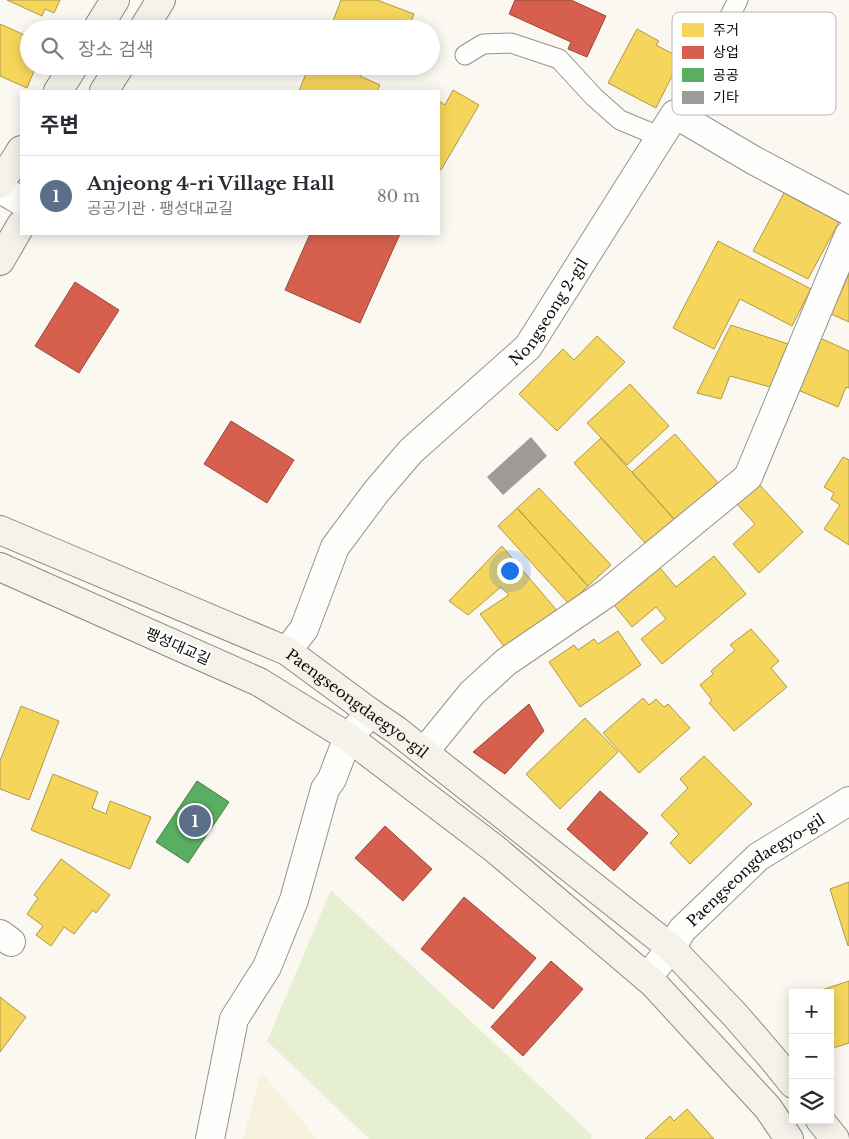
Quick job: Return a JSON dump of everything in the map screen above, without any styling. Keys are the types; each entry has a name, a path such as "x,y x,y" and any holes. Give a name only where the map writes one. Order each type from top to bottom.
{"main road":[{"path":"103,20 115,0"},
{"path":"149,20 161,0"},
{"path":"59,90 68,75"},
{"path":"105,90 114,75"},
{"path":"0,184 20,152"},
{"path":"0,261 20,228"},
{"name":"Paengseongdaegyo-gil","path":"0,530 287,651 396,730 671,948 735,1015 789,1079"},
{"name":"팽성대교길","path":"0,566 259,682 348,737 495,849 653,983 768,1108 789,1139"},
{"path":"823,1124 834,1139"}],"street":[{"path":"668,126 755,161 849,212"},
{"name":"Nongseong 2-gil","path":"287,651 304,629 335,547 376,492 410,451 528,347 668,126"},
{"path":"0,189 20,200"},
{"path":"424,752 472,692 506,662 607,593 748,477 849,235"},
{"path":"210,1139 234,1019 268,967 294,900 325,789 332,779 348,737 371,713"},
{"name":"Paengseongdaegyo-gil","path":"671,948 682,930 758,857 849,801"},
{"path":"647,978 671,948"}],"lane":[{"path":"732,12 738,0"},
{"path":"465,55 483,44 512,43 559,59 594,97 620,120 668,126 674,115"}],"shaded area":[{"path":"261,1071 317,1139 243,1139"}],"green space":[{"path":"331,890 593,1136 590,1139 369,1139 267,1041"}],"building: 주거":[{"path":"7,0 60,0 54,13 45,9 42,16"},
{"path":"341,0 377,0 414,14 412,20 333,20"},
{"path":"0,24 20,33 20,75 32,75 27,88 0,76"},
{"path":"637,29 659,41 656,45 672,53 672,76 656,108 608,83"},
{"path":"305,75 360,75 380,85 378,90 299,90"},
{"path":"453,90 479,105 441,170 440,102 445,105"},
{"path":"784,193 839,222 808,279 753,251"},
{"path":"718,241 811,289 792,326 740,299 714,349 673,328"},
{"path":"849,274 849,322 831,314"},
{"path":"731,325 788,344 770,387 730,376 721,399 697,393"},
{"path":"597,336 625,362 557,431 519,394 563,349 574,360"},
{"path":"820,338 849,351 849,388 846,387 838,407 798,390"},
{"path":"630,384 669,426 627,465 587,423"},
{"path":"675,434 719,484 674,519 632,472"},
{"path":"601,438 674,519 646,544 574,463"},
{"path":"843,457 849,460 849,545 824,529 840,505 831,499 834,493 824,487"},
{"path":"757,482 803,532 759,573 733,544 755,524 736,503"},
{"path":"539,488 611,565 588,586 517,508"},
{"path":"517,508 588,586 569,604 498,526"},
{"path":"502,546 559,613 506,649 480,614 509,595 501,587 468,615 449,601"},
{"path":"714,556 746,594 662,664 641,639 666,619 656,607 632,627 611,601 656,563 676,587"},
{"path":"751,629 779,661 771,668 787,687 734,731 709,703 712,700 700,685 713,674 711,671 735,650 730,645"},
{"path":"618,631 641,665 580,707 549,662 574,645 578,650 594,639 598,644"},
{"path":"643,698 649,705 656,699 664,707 668,704 690,728 639,773 603,733"},
{"path":"21,706 59,721 29,800 0,789 0,761"},
{"path":"585,718 618,752 560,809 526,774"},
{"path":"704,756 752,804 690,864 670,843 679,834 661,815 688,788 680,779"},
{"path":"53,774 98,792 92,808 106,814 110,801 151,817 130,869 31,830"},
{"path":"61,859 110,895 96,913 93,910 74,934 64,927 51,946 36,935 43,926 27,914 38,898 34,895"},
{"path":"849,882 849,945 848,946 830,889"},
{"path":"849,981 849,1043 834,1048 834,989 824,989"},
{"path":"0,997 26,1017 0,1052"},
{"path":"687,1109 714,1139 645,1139 670,1116 674,1121"}],"building: 상업":[{"path":"515,0 571,0 606,16 587,57 568,49 571,42 509,14"},
{"path":"310,235 400,235 360,323 285,290"},
{"path":"75,282 119,310 79,373 35,346"},
{"path":"231,421 294,460 267,503 204,464"},
{"path":"529,704 544,731 505,774 473,752"},
{"path":"600,791 648,833 614,871 567,829"},
{"path":"385,826 432,869 403,901 355,858"},
{"path":"464,897 536,958 493,1009 421,949"},
{"path":"551,961 583,989 523,1056 491,1027"}],"building: 공공":[{"path":"197,781 229,802 188,863 156,842"}],"building: 기타":[{"path":"531,437 547,456 503,495 487,477"}],"place":[{"name":"Anjeong 4-ri Village Hall","path":"195,821"}]}
